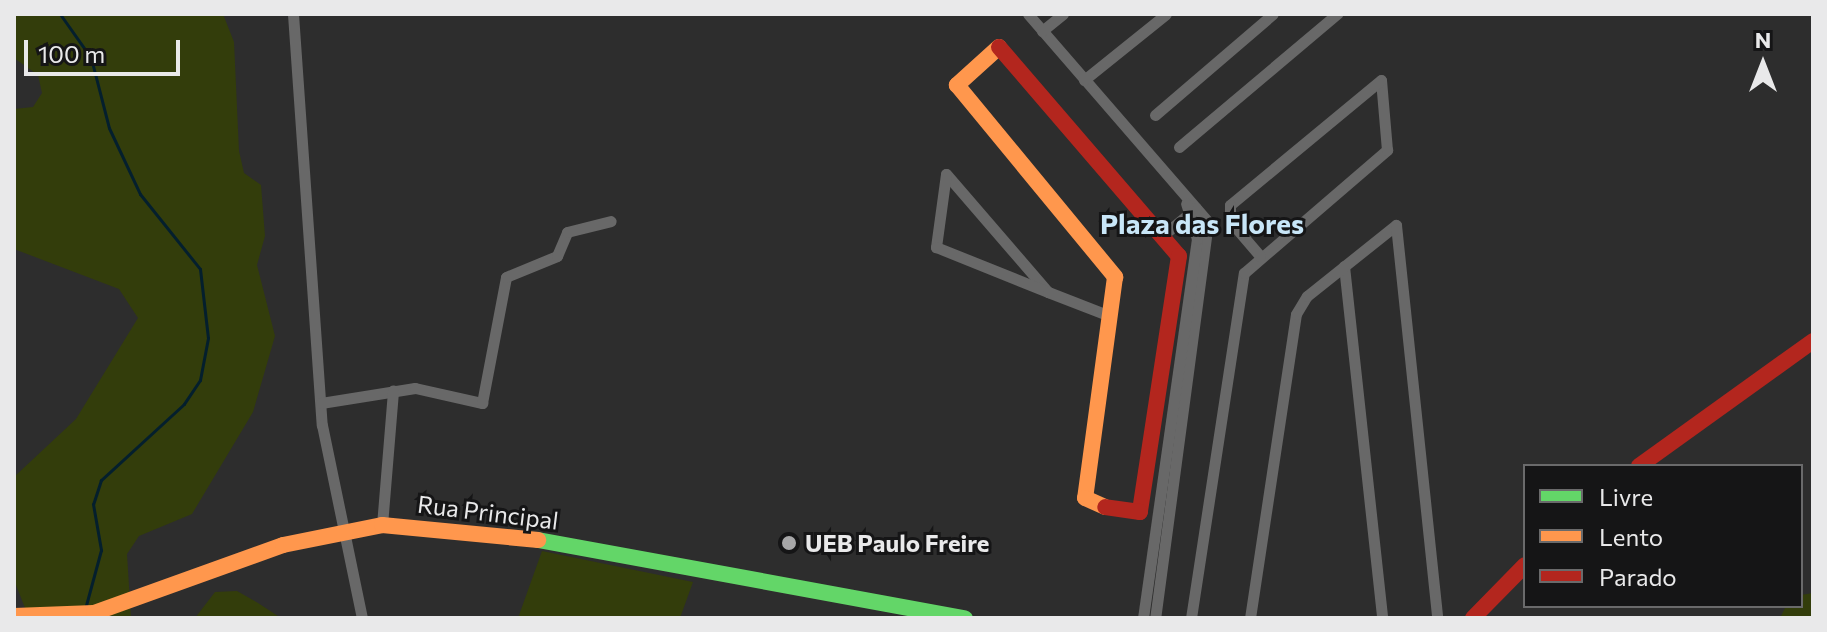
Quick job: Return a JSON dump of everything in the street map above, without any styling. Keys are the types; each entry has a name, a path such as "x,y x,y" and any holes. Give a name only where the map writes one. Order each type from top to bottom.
{"street":[{"path":"293,14 321,403 362,618"},
{"path":"1028,14 1194,210 1208,235 1155,618"},
{"path":"1042,31 1062,14"},
{"path":"1084,80 1166,14"},
{"path":"1155,115 1273,14"},
{"path":"1179,147 1337,14"},
{"path":"1004,48 1162,236 1180,265 1140,512 1090,505 1085,498 1110,316 1115,277 957,81 1004,48"},
{"path":"1191,618 1239,288 1260,256 1387,150 1381,80 1230,205 1230,221 1260,256"},
{"path":"1048,292 952,175 946,174 936,247 1048,292 1110,316"},
{"path":"1162,236 1194,210"},
{"path":"1143,618 1197,239 1194,210"},
{"path":"321,403 393,390 432,388 482,403 506,277 557,256 567,232 611,221"},
{"path":"1250,618 1296,314 1344,266 1399,225 1437,618"},
{"path":"1344,266 1382,618"},
{"path":"1642,464 1813,341"},
{"path":"382,525 393,390"},
{"name":"Rua Principal","path":"14,616 84,615 343,529 382,525 530,539 965,618"},
{"path":"1473,618 1523,567"}],"green space":[{"path":"14,14 223,14 234,42 239,151 244,173 261,185 265,236 257,265 275,336 253,412 192,514 139,536 127,554 131,618 29,618 14,580 14,477 76,419 138,318 119,289 14,249 14,109 33,107 42,93 38,75 14,58"},
{"path":"542,551 693,582 680,618 518,618"},
{"path":"237,591 281,618 195,618 215,592"},
{"path":"1813,593 1813,618 1780,618 1785,608 1803,608 1803,595"}],"waterway":[{"path":"60,14 91,58 109,128 140,194 200,269 208,338 200,380 184,404 101,480 93,504 101,550 85,609"}],"traffic: fast":[{"path":"538,540 965,618"}],"traffic: slow":[{"path":"999,47 957,85 1115,277 1085,498 1105,507"},
{"path":"14,616 94,613 283,545 382,525 538,540"}],"traffic: jam":[{"path":"999,47 1179,256 1140,512 1105,507"},
{"path":"1642,464 1813,341"},
{"path":"1473,618 1523,567"}],"place":[{"name":"UEB Paulo Freire","path":"789,543"}],"district":[{"name":"Plaza das Flores","path":"1202,223"}]}
